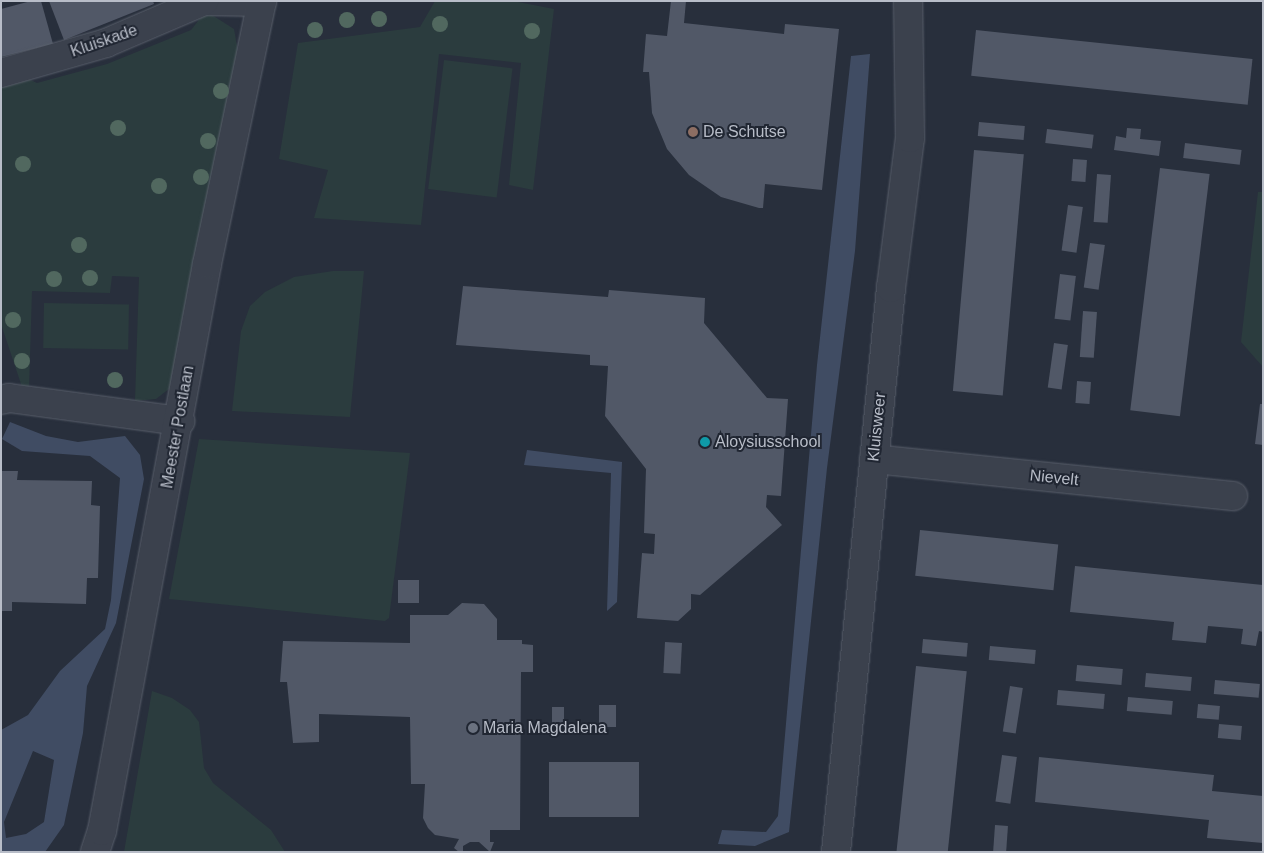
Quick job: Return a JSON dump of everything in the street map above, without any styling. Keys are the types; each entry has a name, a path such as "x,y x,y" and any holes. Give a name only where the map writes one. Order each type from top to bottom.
{"street":[{"name":"Kluiskade","path":"1,73 106,43 205,1 262,2"},
{"name":"Kluisweer","path":"836,852 874,459 910,138 908,1"},
{"name":"Meester Postlaan","path":"95,852 102,831 180,421 207,264 262,2"},
{"path":"1,400 9,398 180,421"},
{"name":"Nievelt","path":"874,459 1233,496"}],"shaded area":[{"path":"435,1 513,1 554,9 533,190 509,185 521,63 439,54 421,225 314,218 328,170 279,159 298,43 420,27"},
{"path":"212,15 234,29 240,63 174,385 156,399 135,401 139,277 112,276 110,293 32,291 29,390 23,390 1,324 1,82 24,77 37,83 107,64 191,30 202,16"},
{"path":"444,60 512,68 497,197 428,189"},
{"path":"1258,192 1263,192 1263,367 1241,342"},
{"path":"333,271 364,271 350,417 232,411 241,331 250,306 265,292 294,277"},
{"path":"44,303 129,304 128,349 43,348"},
{"path":"199,439 410,453 389,618 385,621 169,599"},
{"path":"152,691 172,698 190,710 199,722 204,768 213,783 271,830 285,852 124,852"}],"water":[{"path":"870,54 855,251 827,468 789,832 755,846 718,844 722,830 766,832 778,816 817,365 851,56"},
{"path":"10,422 46,436 78,442 125,436 140,455 144,479 116,623 87,686 83,733 64,825 45,852 1,852 1,730 28,715 60,671 105,629 111,600 120,478 90,456 22,451 2,439","holes":["33,751 54,760 44,822 26,834 6,838 4,822"]},
{"path":"527,450 622,462 617,602 607,611 611,473 524,465"}],"building":[{"path":"31,1 41,1 53,44 1,57 1,9"},
{"path":"49,1 153,1 154,4 64,40"},
{"path":"671,1 686,1 684,23 784,34 785,24 839,29 822,190 765,184 763,208 759,208 721,197 689,175 667,149 652,113 649,72 643,72 646,34 667,36"},
{"path":"976,30 1252,59 1248,105 971,76"},
{"path":"979,122 1025,126 1024,140 978,136"},
{"path":"1127,128 1141,129 1140,139 1161,141 1159,156 1114,150 1116,136 1126,138"},
{"path":"1047,129 1094,135 1092,149 1045,143"},
{"path":"1185,143 1242,150 1240,165 1183,158"},
{"path":"974,150 1024,154 1003,395 953,391"},
{"path":"1073,159 1087,160 1085,182 1071,181"},
{"path":"1160,168 1210,174 1180,416 1130,410"},
{"path":"1097,174 1111,175 1108,223 1094,222"},
{"path":"1068,205 1083,207 1076,253 1062,251"},
{"path":"1090,243 1105,245 1099,290 1084,288"},
{"path":"1060,274 1076,276 1070,321 1055,319"},
{"name":"Aloysiusschool","path":"463,286 608,297 609,290 705,298 704,323 767,398 788,399 781,496 767,495 766,507 782,525 700,595 691,594 691,609 678,621 637,618 642,553 654,554 655,534 644,533 646,469 605,416 608,366 590,365 590,355 456,345"},
{"path":"1083,311 1097,312 1094,358 1080,357"},
{"path":"1054,343 1068,345 1062,390 1048,388"},
{"path":"1077,381 1091,382 1089,404 1075,403"},
{"path":"1260,404 1263,404 1263,445 1255,444"},
{"path":"1,471 18,471 17,480 92,481 91,505 100,506 98,578 87,578 86,604 12,602 12,611 1,611"},
{"path":"920,530 1058,545 1053,590 915,576"},
{"path":"1075,566 1263,585 1263,632 1259,631 1256,646 1241,644 1243,629 1208,626 1206,643 1172,640 1174,622 1070,612"},
{"path":"398,580 419,580 419,603 398,603"},
{"name":"Maria Magdalena","path":"462,603 484,604 497,619 497,640 522,640 522,644 533,645 533,672 521,672 520,830 490,830 490,842 494,842 490,852 479,842 470,842 463,846 463,852 459,852 454,848 459,839 435,835 428,828 423,818 425,784 411,784 410,717 319,714 319,742 293,743 287,682 280,682 283,641 410,643 410,615 448,615"},
{"path":"923,639 968,643 967,657 922,653"},
{"path":"665,642 682,643 680,674 663,673"},
{"path":"990,646 1036,650 1035,664 989,660"},
{"path":"1077,665 1123,669 1121,685 1076,681"},
{"path":"916,666 967,671 948,852 896,852"},
{"path":"1146,673 1192,677 1191,691 1145,687"},
{"path":"1215,680 1260,684 1259,698 1214,694"},
{"path":"1010,686 1023,688 1016,733 1003,731"},
{"path":"1058,690 1105,694 1104,709 1057,705"},
{"path":"1128,697 1173,701 1172,715 1127,711"},
{"path":"1198,704 1220,706 1219,720 1197,718"},
{"path":"599,705 616,705 616,727 599,727"},
{"path":"552,707 564,707 564,724 552,724"},
{"path":"1219,724 1242,726 1241,740 1218,738"},
{"path":"1002,755 1017,757 1010,804 995,802"},
{"path":"1039,757 1214,775 1212,791 1263,796 1263,843 1207,838 1209,820 1035,802"},
{"path":"549,762 639,762 639,817 549,817"},
{"path":"995,825 1008,826 1006,852 993,852"}],"place":[{"name":"De Schutse","path":"693,132"},
{"name":"Aloysiusschool","path":"705,442"},
{"name":"Maria Magdalena","path":"473,728"}]}
